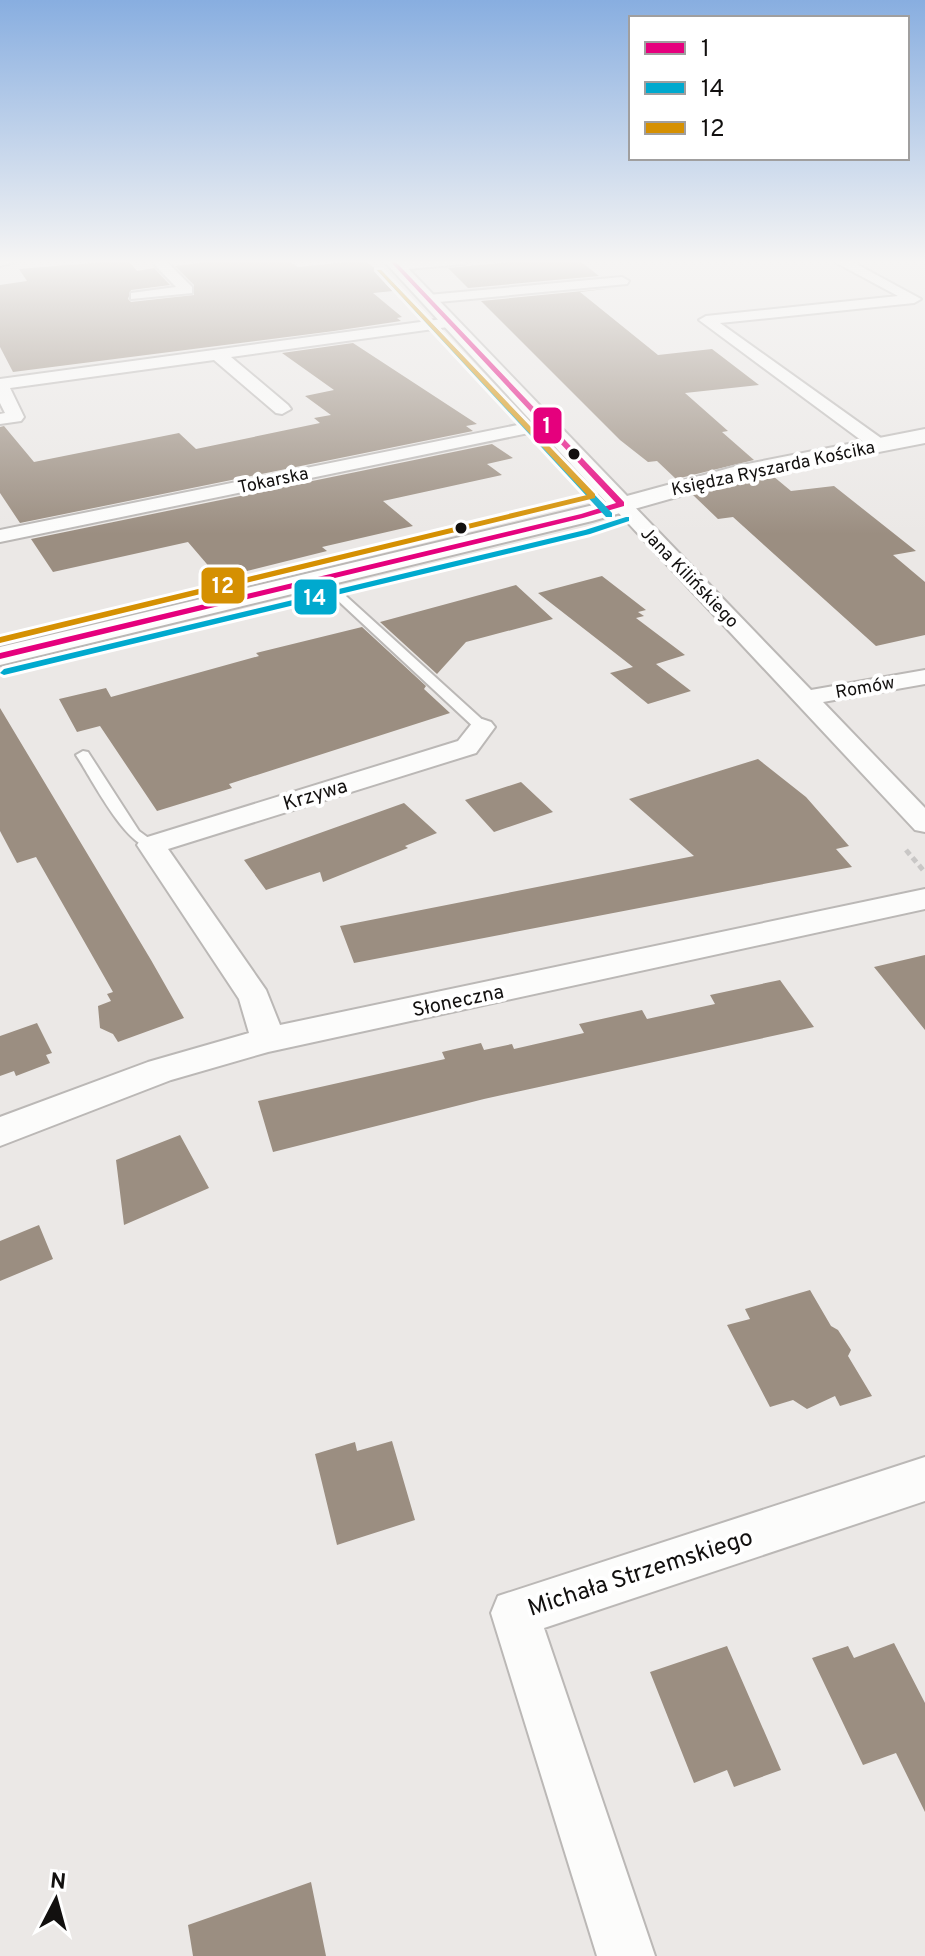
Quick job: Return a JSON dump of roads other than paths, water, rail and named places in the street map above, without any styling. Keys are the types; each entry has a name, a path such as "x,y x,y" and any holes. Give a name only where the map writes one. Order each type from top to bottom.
{"street":[{"path":"0,419 15,417 0,384 237,351"},
{"name":"Jana Kilińskiego","path":"477,351 925,824"},
{"path":"749,351 879,445"},
{"path":"217,354 282,409"},
{"name":"Tokarska","path":"0,536 547,424"},
{"name":"Księdza Ryszarda Kościka","path":"0,656 583,516 758,468 925,436"},
{"name":"Romów","path":"805,698 925,677"},
{"name":"Krzywa","path":"151,845 467,747 482,727"},
{"path":"151,845 255,998 268,1040"},
{"name":"Słoneczna","path":"0,1132 160,1071 268,1040 925,899"},
{"name":"Michała Strzemskiego","path":"626,1956 515,1613 925,1479"}],"lane":[{"name":"Krzywa","path":"321,579 482,727"},
{"path":"83,755 134,834 151,845"}]}
